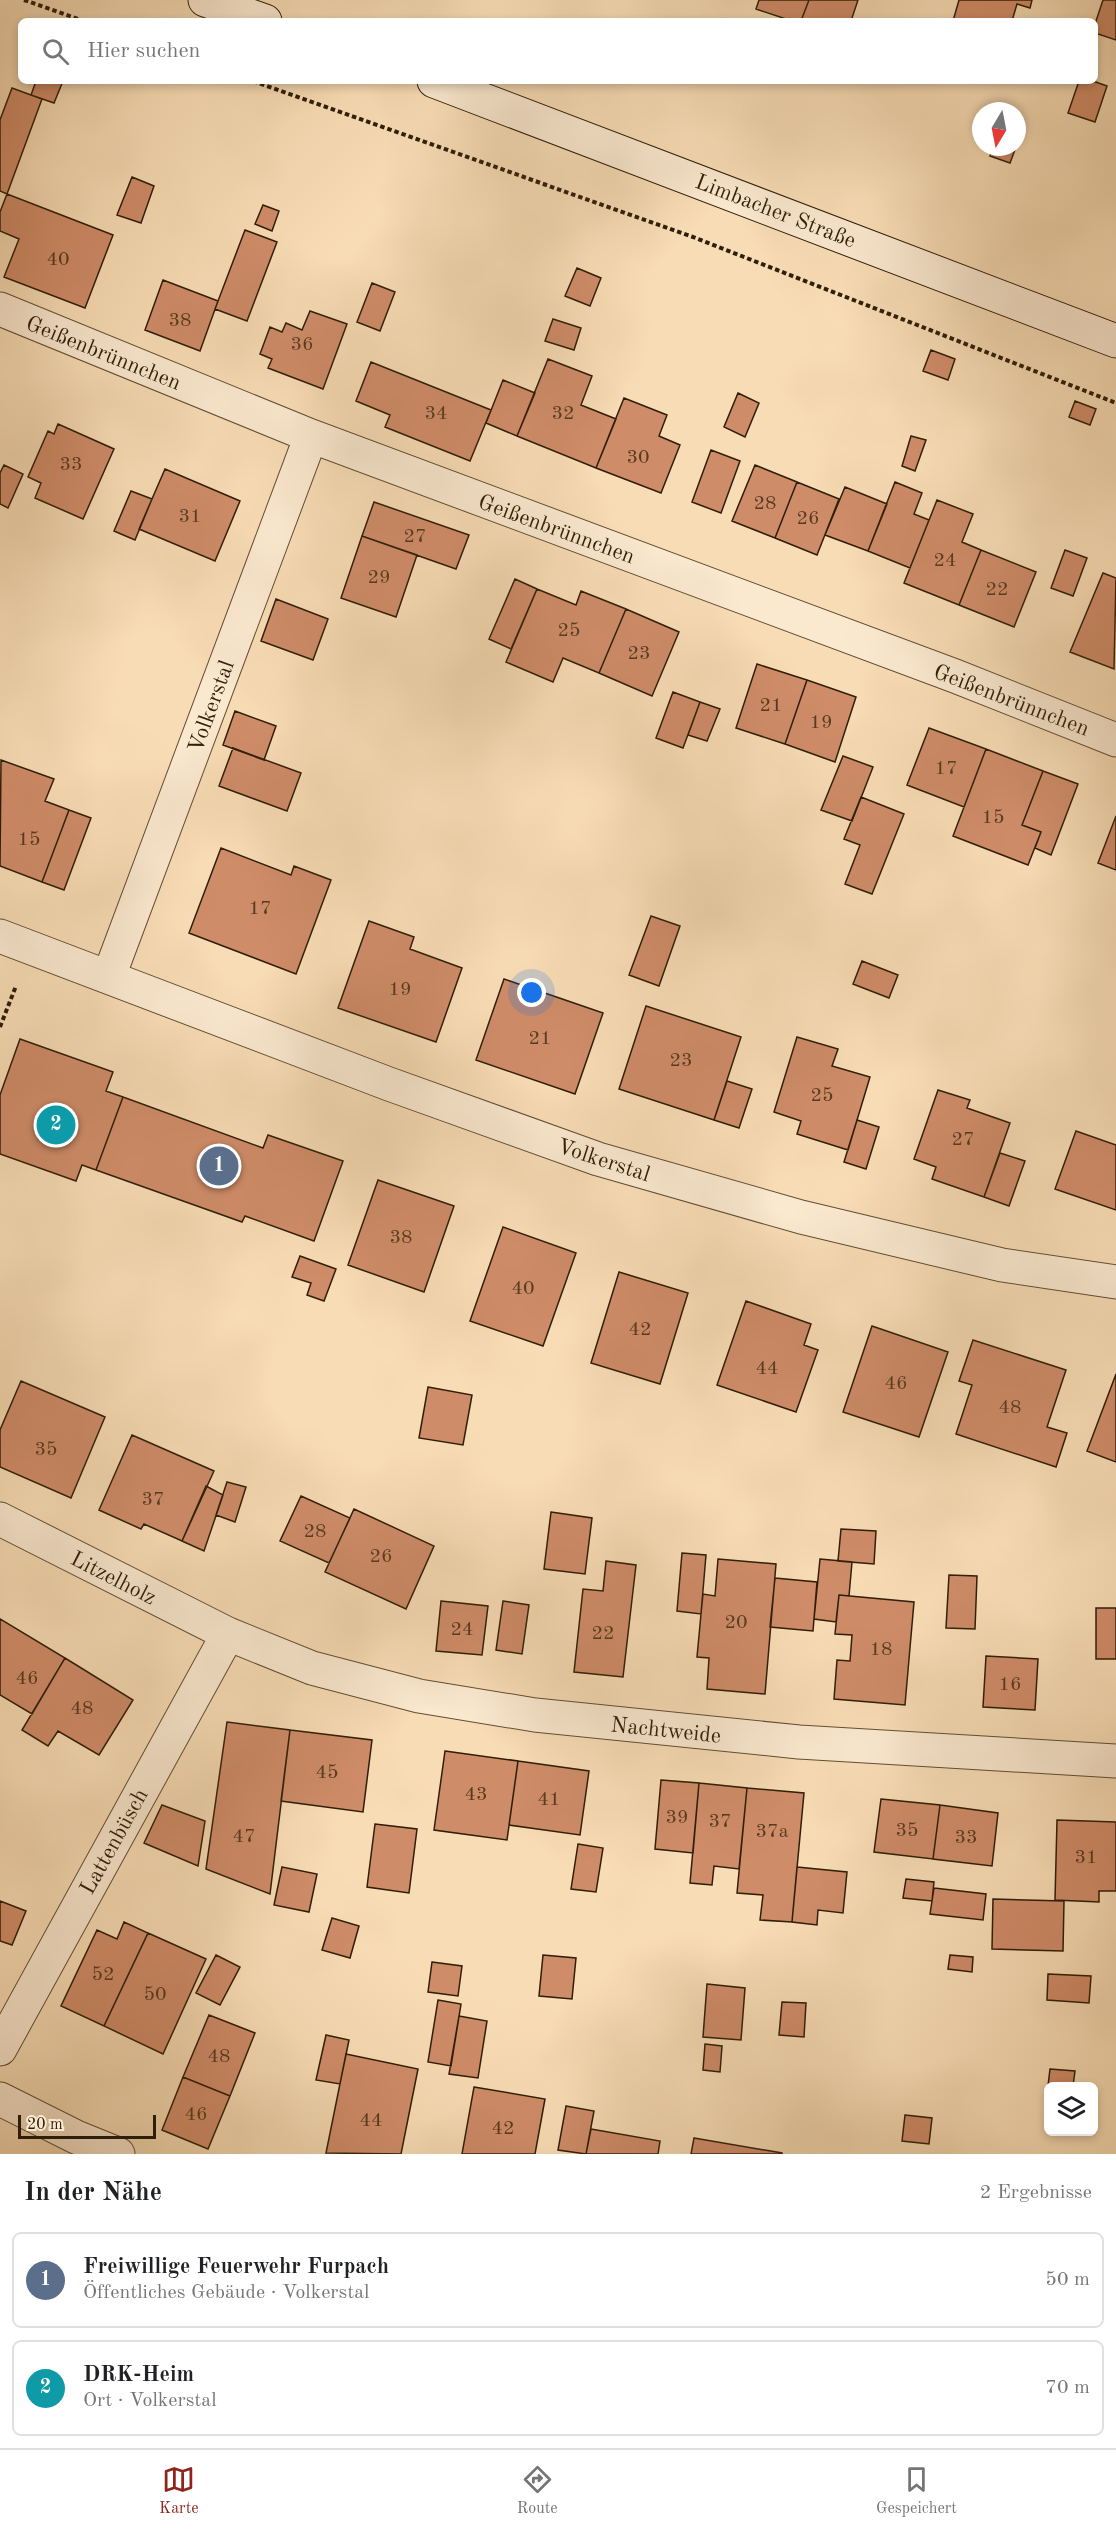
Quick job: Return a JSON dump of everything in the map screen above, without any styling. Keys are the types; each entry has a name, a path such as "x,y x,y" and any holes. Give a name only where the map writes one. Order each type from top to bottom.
{"street":[{"path":"205,0 256,18"},
{"name":"Limbacher Straße","path":"442,84 1116,341"},
{"name":"Geißenbrünnchen","path":"0,309 311,436 955,676 1116,740"},
{"name":"Volkerstal","path":"109,976 311,436"},
{"name":"Volkerstal","path":"0,936 389,1084 598,1159 801,1217 1002,1265 1116,1282"},
{"name":"Litzelholz","path":"0,1519 228,1634"},
{"name":"Nachtweide","path":"228,1634 312,1668 419,1696 535,1715 799,1742 1116,1761"},
{"name":"Lattenbüsch","path":"0,2049 228,1634"},
{"path":"0,2098 76,2137 118,2154"}],"path":[{"path":"24,0 75,18"},
{"path":"261,84 693,237 1116,403"}],"building":[{"path":"759,0 809,0 802,18 783,18 756,9"},
{"path":"809,0 858,0 852,18 802,18"},
{"path":"959,0 1032,0 1030,8 1017,4 1013,18 954,18"},
{"path":"1103,0 1116,0 1116,40 1098,34 1097,18"},
{"path":"1098,83 1107,86 1095,122 1068,113 1078,84"},
{"path":"35,84 62,84 54,103 31,95"},
{"path":"12,88 42,99 7,194 0,191 0,120"},
{"path":"990,156 1013,156 1010,163"},
{"path":"132,177 154,186 141,223 117,215"},
{"path":"7,194 113,235 85,308 4,277 19,239 0,231 0,212"},
{"path":"263,205 279,211 272,231 255,224"},
{"path":"245,230 277,242 247,321 215,309"},
{"path":"577,268 601,278 590,306 565,296"},
{"path":"163,280 218,301 200,351 145,330"},
{"path":"372,283 395,292 380,331 357,322"},
{"path":"310,311 347,324 323,389 268,368 272,359 260,354 270,327 282,332 286,323 302,330"},
{"path":"553,319 581,328 574,350 545,341"},
{"path":"931,350 955,359 948,380 923,371"},
{"path":"548,359 592,376 581,405 616,419 596,468 517,436"},
{"path":"371,362 491,410 470,461 385,427 390,415 356,401"},
{"path":"503,380 535,393 517,436 486,423"},
{"path":"738,393 759,403 745,437 724,427"},
{"path":"624,398 667,415 659,436 680,445 661,493 596,468"},
{"path":"1075,401 1096,409 1090,425 1069,417"},
{"path":"58,424 114,449 83,519 35,498 41,483 28,477 48,431 54,434"},
{"path":"911,436 926,440 915,471 902,466"},
{"path":"711,450 740,461 721,513 692,502"},
{"path":"4,465 23,474 8,508 0,504 0,473"},
{"path":"755,465 797,482 775,538 732,521"},
{"path":"165,469 240,501 215,561 139,529"},
{"path":"797,482 839,499 817,555 775,538"},
{"path":"895,482 922,493 914,514 929,520 910,568 868,551"},
{"path":"845,487 887,504 868,551 825,535"},
{"path":"131,491 152,499 135,540 114,531"},
{"path":"937,500 973,514 962,542 981,550 959,605 904,583"},
{"path":"374,502 469,535 456,569 362,536"},
{"path":"362,536 417,555 396,617 341,598"},
{"path":"981,550 1036,572 1014,627 959,605"},
{"path":"1065,550 1087,558 1073,596 1051,588"},
{"path":"1103,573 1116,578 1114,669 1070,652"},
{"path":"515,579 537,589 511,649 489,639"},
{"path":"537,589 576,605 581,591 626,609 599,673 563,658 553,682 506,662"},
{"path":"276,599 328,619 313,660 261,641"},
{"path":"626,609 679,632 652,696 599,673"},
{"path":"757,664 807,680 785,744 736,728"},
{"path":"807,680 856,697 835,762 785,744"},
{"path":"673,692 700,702 683,748 656,738"},
{"path":"700,702 720,709 707,741 688,735"},
{"path":"235,711 276,726 264,760 223,745"},
{"path":"929,728 986,749 964,807 907,785"},
{"path":"233,748 301,773 287,811 219,786"},
{"path":"986,749 1043,771 1022,825 1041,832 1028,865 953,836"},
{"path":"843,756 873,767 852,821 821,810"},
{"path":"1,760 54,779 45,801 69,810 42,882 0,866"},
{"path":"1043,771 1078,784 1051,855 1035,848 1041,832 1022,825"},
{"path":"861,797 904,814 872,894 845,884 860,845 844,839"},
{"path":"69,810 91,818 64,890 42,882"},
{"path":"1116,816 1116,870 1098,863"},
{"path":"221,848 291,875 294,866 331,880 296,974 189,933"},
{"path":"651,916 680,926 659,986 629,975"},
{"path":"369,921 414,937 410,949 462,968 436,1042 338,1008"},
{"path":"862,961 898,975 889,998 853,984"},
{"path":"504,979 603,1013 575,1094 476,1060"},
{"path":"646,1006 741,1037 714,1120 619,1089"},
{"path":"797,1037 838,1049 832,1066 870,1077 848,1150 797,1134 801,1121 774,1112"},
{"path":"20,1039 113,1072 106,1091 123,1097 96,1170 82,1165 76,1181 0,1154 0,1095"},
{"path":"727,1081 752,1089 739,1128 714,1120"},
{"path":"938,1090 970,1100 967,1108 1010,1123 984,1197 932,1179 936,1167 914,1159"},
{"path":"123,1097 263,1148 268,1135 343,1161 314,1241 245,1216 242,1222 96,1170"},
{"path":"857,1120 879,1127 866,1169 844,1162"},
{"path":"1076,1131 1116,1145 1116,1210 1055,1189"},
{"path":"1000,1153 1025,1161 1009,1206 984,1197"},
{"path":"378,1180 454,1206 424,1292 348,1265"},
{"path":"503,1227 576,1253 543,1346 470,1321"},
{"path":"300,1256 336,1269 324,1301 307,1295 311,1283 292,1277"},
{"path":"619,1272 688,1293 660,1384 591,1363"},
{"path":"746,1301 811,1324 804,1345 818,1350 796,1412 717,1385"},
{"path":"872,1326 948,1352 919,1437 843,1412"},
{"path":"973,1340 1066,1370 1047,1427 1067,1433 1056,1467 956,1434 972,1385 959,1381"},
{"path":"1116,1374 1116,1462 1087,1451"},
{"path":"21,1381 105,1417 71,1498 0,1467 0,1430"},
{"path":"428,1387 472,1395 463,1445 419,1438"},
{"path":"132,1435 214,1471 182,1541 144,1524 141,1529 99,1510"},
{"path":"227,1482 246,1487 235,1522 216,1515"},
{"path":"206,1486 223,1495 204,1551 182,1541"},
{"path":"301,1496 350,1518 329,1563 280,1541"},
{"path":"354,1509 434,1546 406,1609 325,1572"},
{"path":"551,1512 592,1518 585,1574 544,1569"},
{"path":"841,1529 876,1531 874,1564 838,1561"},
{"path":"682,1553 706,1555 701,1614 677,1611"},
{"path":"718,1559 776,1564 765,1694 707,1689 709,1658 697,1657 703,1594 715,1596"},
{"path":"820,1559 852,1562 849,1596 839,1595 836,1622 814,1619"},
{"path":"606,1561 636,1565 623,1677 574,1672 583,1589 603,1591"},
{"path":"949,1575 977,1576 975,1629 946,1628"},
{"path":"775,1578 817,1582 813,1631 770,1627"},
{"path":"839,1595 914,1602 905,1705 834,1699 837,1660 850,1661 852,1635 835,1634"},
{"path":"441,1601 488,1606 482,1655 436,1651"},
{"path":"503,1601 529,1605 522,1654 496,1650"},
{"path":"1096,1608 1116,1608 1116,1659 1096,1659"},
{"path":"0,1619 65,1658 32,1714 0,1695"},
{"path":"986,1656 1038,1659 1035,1710 983,1707"},
{"path":"65,1658 133,1700 99,1755 58,1731 48,1746 22,1730"},
{"path":"227,1722 290,1730 270,1894 206,1869"},
{"path":"290,1730 372,1740 363,1812 281,1801"},
{"path":"445,1751 518,1761 507,1840 434,1830"},
{"path":"518,1761 589,1771 580,1835 509,1825"},
{"path":"661,1780 699,1783 693,1853 655,1849"},
{"path":"699,1783 747,1788 739,1869 714,1866 712,1885 690,1883"},
{"path":"747,1788 804,1793 792,1922 760,1920 763,1895 737,1893"},
{"path":"881,1799 940,1805 933,1859 874,1852"},
{"path":"162,1805 205,1821 198,1866 144,1843"},
{"path":"940,1805 998,1813 992,1866 933,1859"},
{"path":"1057,1820 1116,1822 1116,1891 1099,1891 1099,1902 1055,1900"},
{"path":"375,1824 417,1829 409,1893 367,1887"},
{"path":"578,1844 603,1848 596,1892 571,1889"},
{"path":"282,1867 317,1874 309,1912 274,1905"},
{"path":"797,1867 847,1872 843,1913 818,1910 817,1925 792,1922"},
{"path":"906,1879 934,1882 932,1901 903,1898"},
{"path":"934,1888 986,1894 983,1920 930,1914"},
{"path":"993,1899 1064,1901 1063,1951 992,1949"},
{"path":"0,1901 26,1911 12,1945 0,1941"},
{"path":"332,1918 359,1926 350,1958 322,1950"},
{"path":"124,1922 148,1933 104,2026 61,2006 97,1930 117,1939"},
{"path":"148,1933 206,1959 163,2054 104,2026"},
{"path":"216,1955 240,1967 220,2005 196,1993"},
{"path":"543,1955 576,1958 572,1999 539,1996"},
{"path":"950,1955 973,1957 972,1972 948,1969"},
{"path":"432,1962 462,1966 458,1996 428,1992"},
{"path":"1048,1974 1091,1976 1089,2003 1047,2000"},
{"path":"707,1984 745,1988 741,2040 703,2037"},
{"path":"438,2000 461,2004 451,2066 428,2062"},
{"path":"782,2002 806,2003 804,2037 779,2035"},
{"path":"209,2015 255,2033 230,2096 183,2077"},
{"path":"459,2016 487,2021 478,2078 449,2074"},
{"path":"326,2035 349,2040 340,2084 316,2080"},
{"path":"705,2044 722,2046 720,2072 703,2070"},
{"path":"346,2054 418,2069 401,2154 326,2153"},
{"path":"1050,2069 1075,2071 1074,2082 1048,2082"},
{"path":"183,2077 230,2096 208,2149 162,2130"},
{"path":"474,2087 545,2099 535,2154 462,2154"},
{"path":"566,2106 594,2111 586,2154 558,2150"},
{"path":"905,2115 932,2118 929,2144 902,2141"},
{"path":"591,2129 660,2141 658,2154 586,2154"},
{"path":"694,2138 782,2153 782,2154 691,2154"}],"place":[{"name":"DRK-Heim","path":"56,1125"},
{"name":"Freiwillige Feuerwehr Furpach","path":"219,1166"}]}
